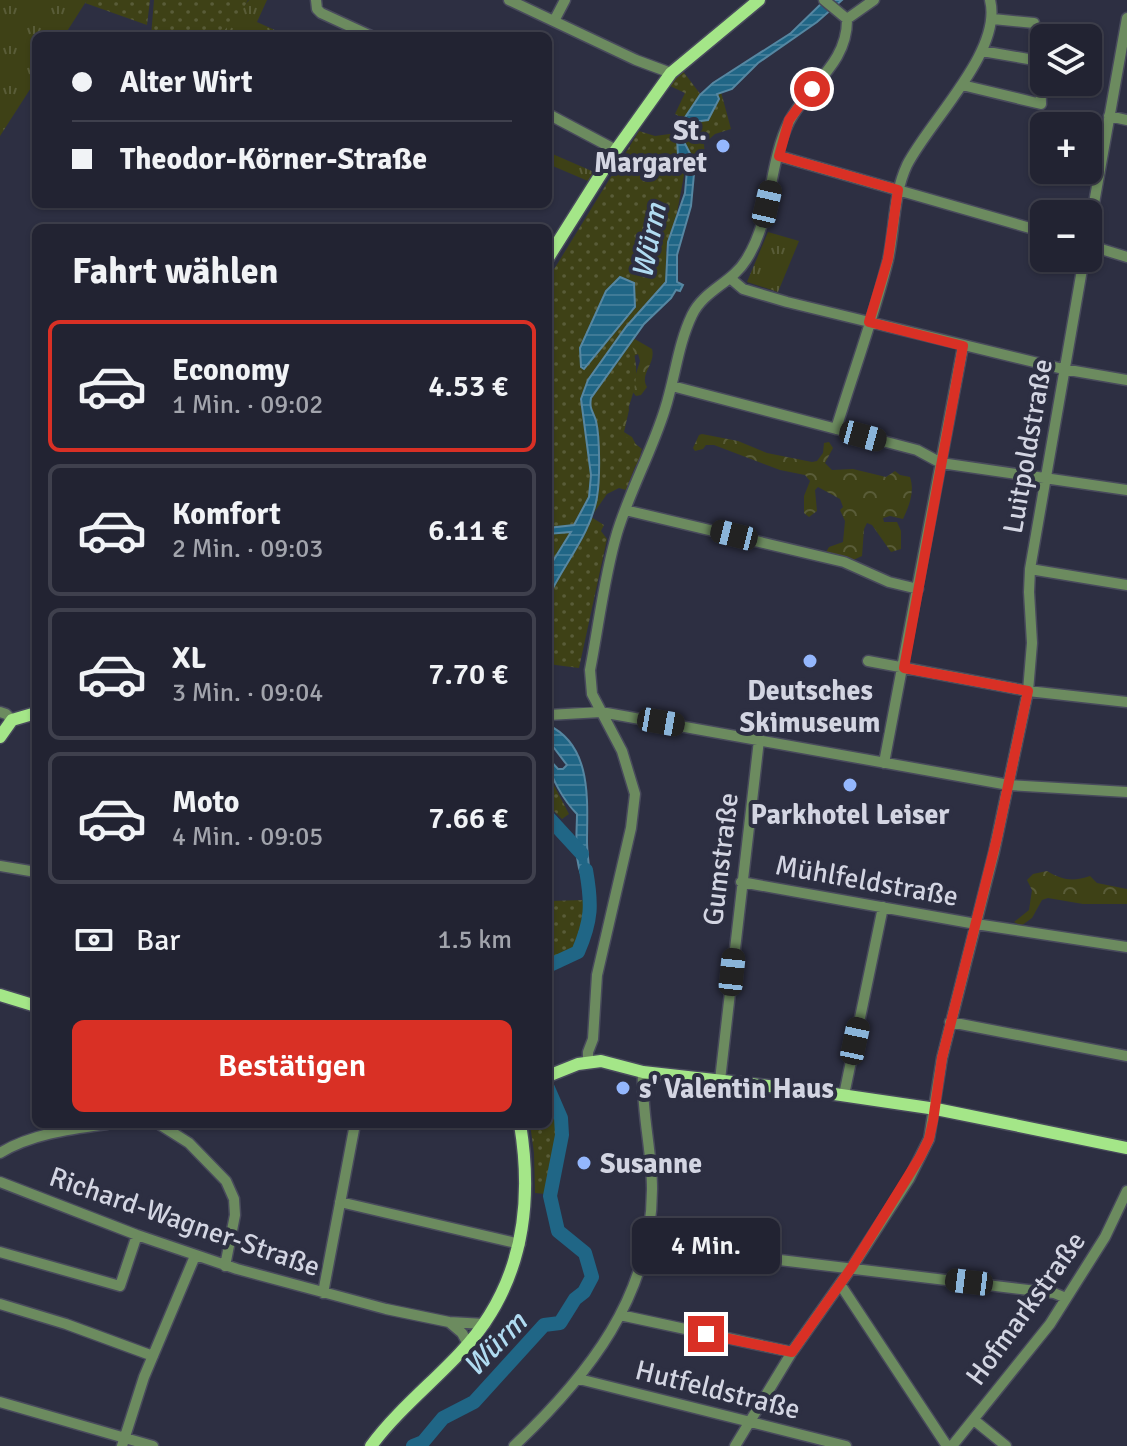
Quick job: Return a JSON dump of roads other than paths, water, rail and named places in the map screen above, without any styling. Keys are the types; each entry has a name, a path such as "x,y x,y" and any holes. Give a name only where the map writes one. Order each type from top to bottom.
{"main road":[{"path":"552,252 616,150 671,73 759,0"},
{"path":"0,737 12,720 32,714"},
{"path":"0,995 32,1005"},
{"path":"552,1075 595,1061 643,1072 936,1109 1127,1148"},
{"path":"371,1446 397,1414 485,1324 511,1274 520,1244 526,1177 520,1128"}],"street":[{"path":"316,0 321,13 362,32"},
{"path":"509,0 636,60 671,73"},
{"path":"554,21 565,0"},
{"path":"824,0 847,19"},
{"path":"847,19 874,0"},
{"path":"836,429 888,259 898,190 908,164 982,51 993,19 990,0"},
{"path":"595,1061 588,1052 593,1039 597,975 631,828 635,794 617,740 592,694 590,670 609,567 626,509 672,386 684,333 693,312 747,259 761,230 786,127 798,106 830,70 846,37 847,19"},
{"path":"993,19 1034,24"},
{"path":"1094,200 1127,19"},
{"path":"982,51 1030,59"},
{"path":"962,85 1041,104 1041,96"},
{"path":"552,116 616,150"},
{"path":"1109,116 1127,120"},
{"path":"779,156 1030,228"},
{"path":"1102,249 1127,257"},
{"name":"Luitpoldstraße","path":"735,1446 792,1352 911,1175 929,1139 942,1058 1009,785 1028,691 1032,643 1030,569 1081,272"},
{"path":"730,278 743,289 869,322 1063,369 1127,380"},
{"path":"884,763 963,346"},
{"path":"672,386 917,450 941,463 1127,490"},
{"path":"626,509 844,562 889,582 918,589"},
{"path":"1030,569 1127,585"},
{"path":"868,661 1028,691 1127,702"},
{"path":"0,712 12,720"},
{"path":"552,715 601,712 1009,785 1127,792"},
{"path":"617,740 618,732 629,716"},
{"name":"Gumstraße","path":"720,1080 759,740"},
{"path":"0,866 32,871"},
{"name":"Mühlfeldstraße","path":"741,882 1127,947"},
{"path":"844,1095 883,907"},
{"path":"950,1022 1127,1056"},
{"path":"517,1445 579,1379 598,1353 635,1281 647,1244 652,1192 643,1072"},
{"path":"0,1153 34,1138 86,1128"},
{"path":"165,1128 189,1143 226,1181 234,1199 235,1215 225,1266"},
{"path":"323,1293 354,1128"},
{"name":"Richard-Wagner-Straße","path":"0,1182 225,1266 323,1293 449,1322 485,1324"},
{"name":"Hofmarkstraße","path":"949,1446 1032,1349 1105,1237 1127,1191"},
{"path":"340,1202 520,1244"},
{"path":"0,1252 120,1286 137,1235"},
{"path":"647,1244 1054,1293 1066,1298"},
{"path":"124,1442 153,1356 195,1256"},
{"path":"840,1284 949,1446"},
{"path":"0,1304 153,1356"},
{"path":"620,1315 792,1352"},
{"path":"449,1322 462,1333 468,1344"},
{"name":"Hutfeldstraße","path":"579,1379 846,1446"},
{"path":"0,1402 124,1442 153,1446"},
{"path":"974,1420 1006,1446"}],"water":[{"path":"825,0 842,0 817,22 758,63 732,89 717,94 719,99 708,120 693,122 683,140 695,163 691,206 677,255 677,282 683,285 644,324 591,398 598,438 597,497 583,537 552,590 552,563 571,532 552,534 552,528 574,525 589,497 591,475 581,399 588,380 626,327 666,282 668,242 685,193 687,170 678,155 680,125 700,95 713,83 791,33"},
{"path":"620,277 634,283 635,307 584,369 581,367 580,348 606,291"},
{"path":"552,727 563,734 573,747 584,776 589,886 578,862 577,814 567,803 552,774 552,762 558,769 567,765 552,745"}],"waterway":[{"name":"Würm","path":"552,821 582,854"},
{"name":"Würm","path":"552,964 578,952 583,941 590,912 586,870"},
{"name":"Würm","path":"413,1446 423,1442 443,1418 474,1402 544,1325 560,1323 592,1277 585,1253 558,1231 550,1196 562,1135 561,1118 552,1097"}],"place":[{"name":"St. Margaret","path":"723,146"},
{"name":"Deutsches Skimuseum","path":"810,661"},
{"name":"Parkhotel Leiser","path":"850,785"},
{"name":"s' Valentin Haus","path":"623,1088"},
{"name":"Susanne","path":"584,1163"}]}
